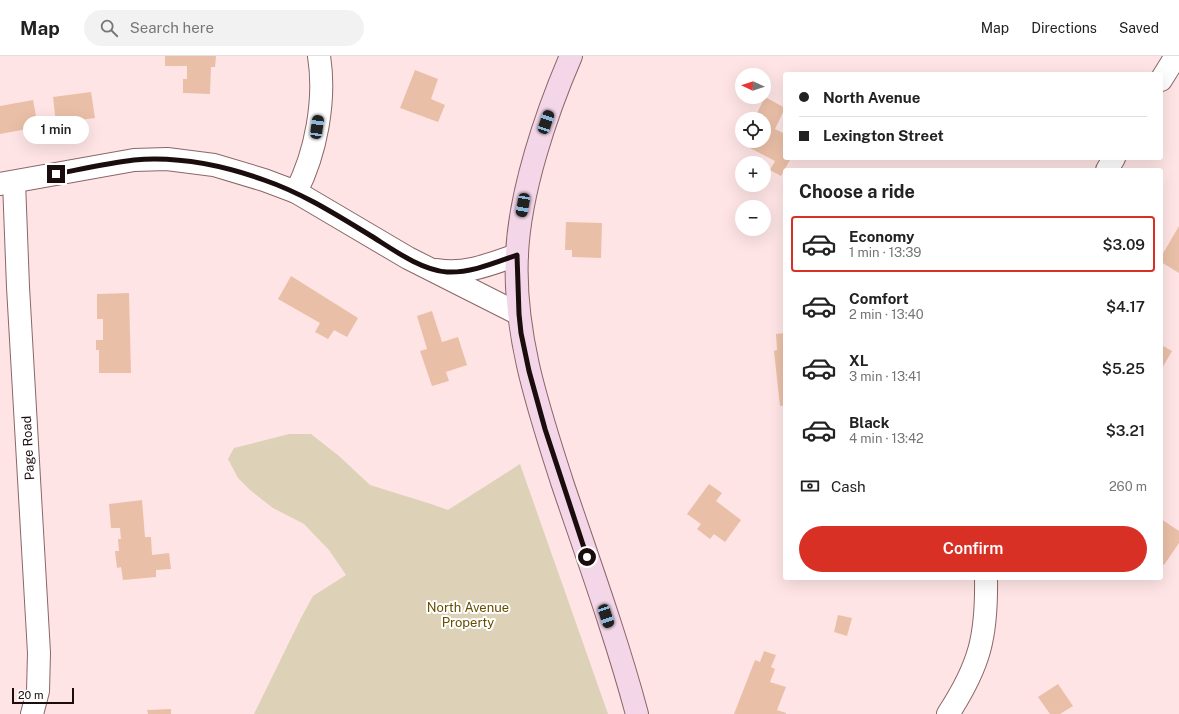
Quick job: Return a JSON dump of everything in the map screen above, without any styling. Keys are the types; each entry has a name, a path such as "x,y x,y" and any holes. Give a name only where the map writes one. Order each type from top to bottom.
{"main road":[{"path":"571,56 550,110 530,178 523,208 517,255 519,314 524,352 539,409 637,714"}],"street":[{"path":"296,192 309,162 317,127 320,92 319,56"},
{"path":"1163,77 1176,56"},
{"path":"7,183 122,162 167,159 202,163 226,168 296,192 397,252 519,314"},
{"name":"Page Road","path":"7,183 17,256 39,653 38,691 32,714"},
{"path":"430,269 447,272 469,270 517,255"},
{"path":"948,714 971,675 982,644 986,606 986,580"}],"green space":[{"name":"North Avenue Property","path":"289,434 311,434 339,456 370,485 448,510 520,464 608,714 254,714 313,596 346,575 329,550 304,524 273,508 250,490 238,478 228,459 234,448"}],"building":[{"path":"165,56 216,56 215,67 211,67 210,94 183,93 183,79 187,79 187,66 165,66"},
{"path":"415,70 438,79 431,99 445,105 438,122 400,108"},
{"path":"91,92 95,118 56,123 53,97"},
{"path":"33,100 38,127 0,134 0,106"},
{"path":"771,100 783,107 783,112 775,129 783,133 783,160 790,160 785,168 783,168 781,176 771,171 775,161 771,159 771,156 765,156 750,148 771,148 771,112 758,112 762,104 771,104"},
{"path":"566,222 602,223 601,258 572,257 572,250 565,250"},
{"path":"1179,226 1179,273 1163,263 1163,254"},
{"path":"291,276 358,318 347,337 334,330 328,339 315,332 320,323 278,299"},
{"path":"129,293 131,373 99,373 99,350 96,350 96,340 103,340 103,319 97,319 97,294"},
{"path":"432,311 442,342 458,337 467,365 446,372 449,381 432,386 420,351 427,349 417,316"},
{"path":"783,333 783,405 780,406 774,351 777,350 776,334"},
{"path":"1163,346 1172,351 1163,367"},
{"path":"709,484 722,493 716,501 741,520 725,542 714,534 710,539 697,529 701,524 687,514"},
{"path":"142,500 145,537 151,537 152,555 169,553 171,569 156,570 156,577 123,580 121,567 117,568 115,551 119,551 118,539 121,539 120,528 111,528 109,504"},
{"path":"1163,520 1179,531 1179,543 1164,565"},
{"path":"838,615 852,618 847,636 834,632"},
{"path":"764,651 776,655 771,667 775,669 770,682 786,687 777,710 786,714 734,714 755,660 760,662"},
{"path":"1058,684 1073,706 1060,714 1050,714 1038,697"},
{"path":"171,709 171,714 148,714 147,710"}],"route":[{"path":"56,174 134,160 167,159 214,165 238,171 296,192 397,252 430,269 447,272 464,271 484,267 517,255 519,314 524,352 545,429 587,557"}]}
